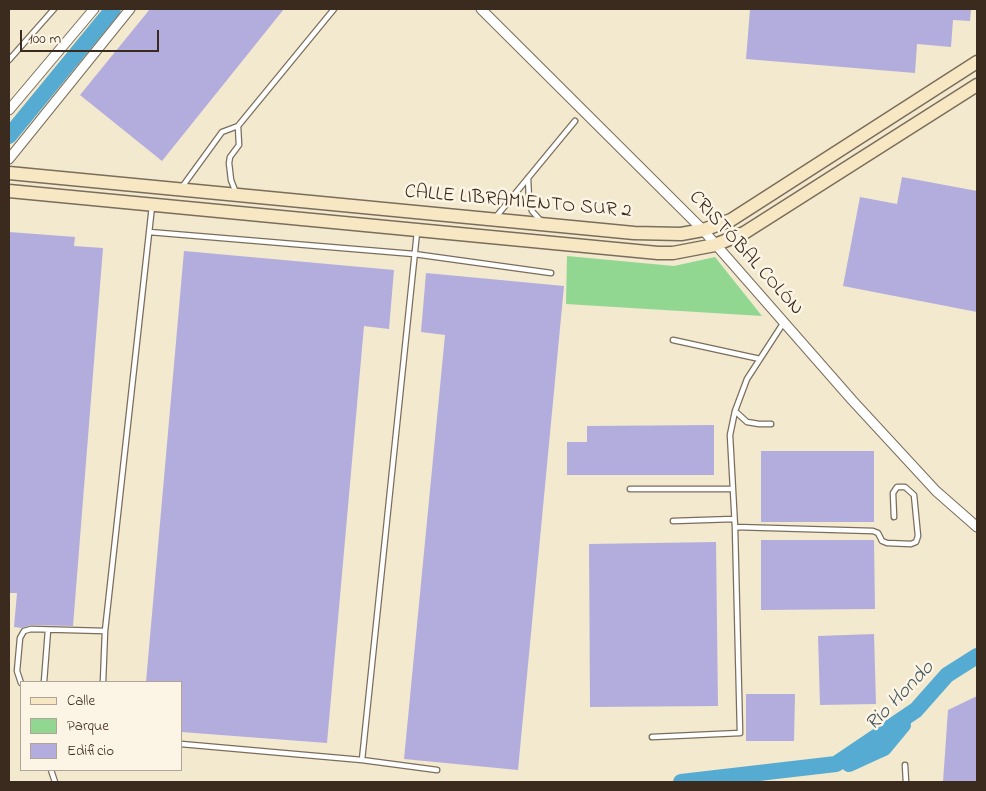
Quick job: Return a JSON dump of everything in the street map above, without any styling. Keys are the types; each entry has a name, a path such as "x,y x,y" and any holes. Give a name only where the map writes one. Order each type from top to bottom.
{"main road":[{"name":"CALLE LIBRAMIENTO SUR 2","path":"9,173 578,228 681,234 702,230 731,220 977,62"},
{"name":"CALLE LIBRAMIENTO SUR 2","path":"9,191 673,253 715,245 744,233 977,85"},
{"path":"906,107 918,122"},
{"path":"152,204 153,187"},
{"path":"178,207 180,189"},
{"path":"417,230 418,212"},
{"path":"577,245 578,228"}],"street":[{"path":"9,110 94,9"},
{"path":"9,159 130,9"},
{"name":"CRISTÓBAL COLÓN","path":"481,9 702,230 936,492 977,527"}],"lane":[{"path":"9,60 54,9"},
{"path":"180,189 222,132 238,126 334,9"},
{"path":"494,219 575,121"},
{"path":"236,195 231,180 229,163 230,157 239,145 238,126"},
{"path":"528,178 529,199 532,211 543,224"},
{"path":"104,681 106,631 152,204"},
{"path":"362,760 417,230"},
{"path":"149,232 414,254 551,273"},
{"path":"652,737 740,733 735,527 730,435 735,411 747,379 784,322"},
{"path":"673,340 760,359"},
{"path":"735,411 747,422 771,424"},
{"path":"735,527 873,531 878,533 882,541 887,543 911,544 916,542 918,536 914,495 905,488 897,487 894,493 894,517"},
{"path":"630,489 733,488"},
{"path":"673,521 734,519"},
{"path":"20,681 17,671 20,638 24,631 31,629 106,631"},
{"path":"44,681 48,630"},
{"path":"182,744 362,760 437,770"},
{"path":"905,765 906,782"}],"green space":[{"path":"567,256 674,266 715,257 762,316 566,304"}],"building":[{"path":"150,9 284,9 162,161 80,95"},
{"path":"750,9 971,9 970,21 953,20 951,47 917,44 915,73 746,59"},
{"path":"902,177 977,191 977,312 843,286 860,197 897,204"},
{"path":"9,232 75,237 74,246 103,248 73,626 31,625 22,628 14,627 17,593 9,593"},
{"path":"184,251 394,270 389,329 364,326 327,743 182,732 182,681 146,681"},
{"path":"426,273 564,286 518,770 404,759 445,335 421,332"},
{"path":"714,425 714,475 567,475 567,442 587,442 587,426"},
{"path":"761,451 874,451 874,522 761,522"},
{"path":"761,540 874,540 875,609 761,610"},
{"path":"716,542 718,706 590,707 589,544"},
{"path":"874,634 876,704 820,705 818,636"},
{"path":"746,694 795,694 794,741 746,741"},
{"path":"977,696 977,782 943,782 948,710"}],"waterway":[{"path":"9,136 113,9"},
{"path":"681,782 836,764 916,710 947,675 977,656"},
{"name":"Rio Hondo","path":"849,764 884,748 903,725"}]}
